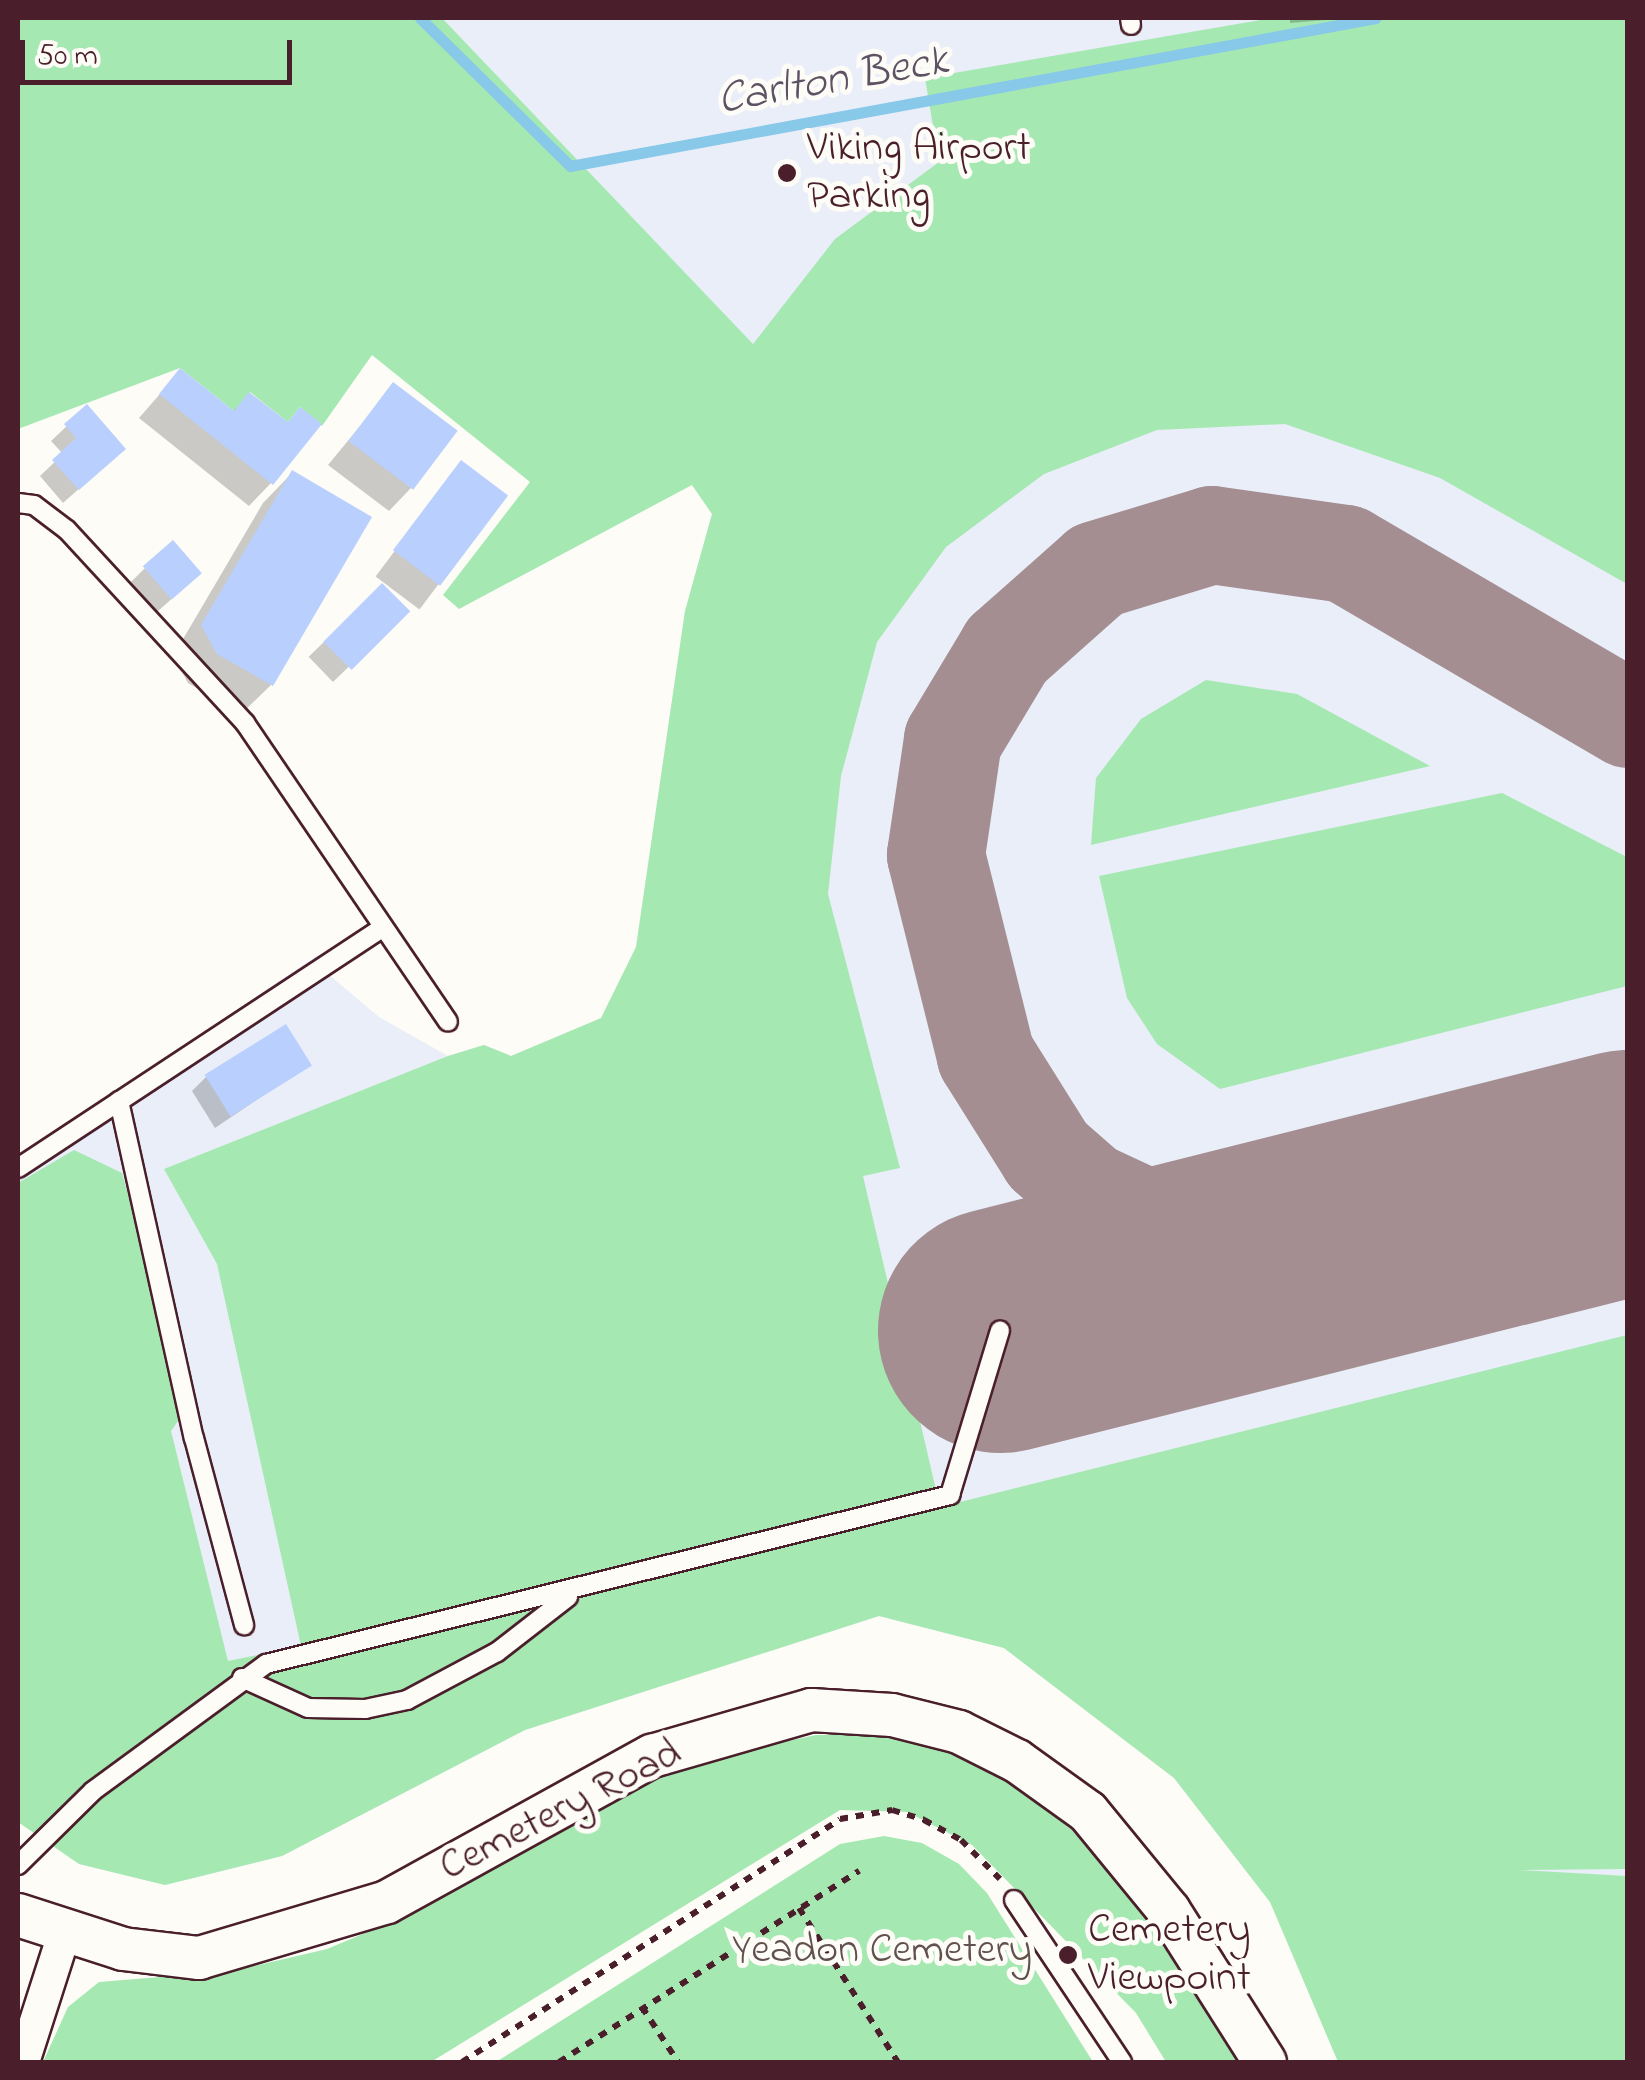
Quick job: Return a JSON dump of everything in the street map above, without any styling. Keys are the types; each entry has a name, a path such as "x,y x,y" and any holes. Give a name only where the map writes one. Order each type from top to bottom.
{"street":[{"name":"Cemetery Road","path":"18,1915 64,1934 199,1958 387,1902 652,1756 811,1710 892,1715 959,1732 1003,1754 1088,1812 1168,1911 1266,2062"},
{"path":"23,2062 64,1934"}],"lane":[{"path":"18,503 34,505 67,530 245,723 448,1022"},
{"path":"18,1168 383,927"},
{"path":"120,1101 194,1438 244,1625"},
{"path":"18,1864 93,1791 266,1664 576,1591 950,1495 1000,1330"},
{"path":"242,1678 308,1708 365,1709 407,1700 497,1652 576,1591"},
{"path":"1014,1900 1122,2062"}],"path":[{"path":"462,2062 840,1819 864,1811 908,1814 961,1840 1014,1900"},
{"path":"559,2062 859,1871"},
{"path":"799,1908 898,2062"},
{"path":"642,2007 678,2062"}],"shaded area":[{"path":"442,18 1627,18 1627,1876 1488,1870 1270,1902 1174,1778 1004,1648 879,1616 525,1730 282,1856 165,1885 79,1864 18,1822 18,1157 318,955 328,974 379,1017 448,1056 484,1045 511,1056 601,1019 636,947 685,611 712,514 692,485 753,345"}],"green space":[{"path":"18,18 442,18 753,344 835,239 939,162 925,78 1272,18 1627,18 1627,584 1440,478 1285,424 1157,430 1044,474 946,547 877,642 841,776 828,894 900,1168 863,1176 940,1507 1627,1335 1627,1869 1519,1870 1627,1876 1627,2062 1338,2062 1270,1902 1174,1778 1004,1648 879,1616 525,1730 282,1856 165,1885 79,1864 18,1822 18,1183 74,1150 122,1173 187,1408 171,1431 228,1661 301,1646 217,1264 164,1169 448,1056 484,1045 511,1056 601,1018 636,947 685,611 712,514 692,485 459,609 443,595 530,482 372,355 322,426 300,407 288,422 250,392 234,411 180,368 18,429"},
{"path":"1206,680 1297,694 1430,766 1091,845 1096,778 1141,719"},
{"path":"1502,793 1627,857 1627,986 1220,1089 1157,1044 1127,998 1099,876"},
{"path":"816,1735 870,1735 936,1746 998,1771 1115,1868 1243,2062 1166,2062 1136,2013 972,1845 907,1812 840,1810 431,2062 43,2062 68,2007 99,1982 233,1971 327,1949 396,1920 648,1781 732,1753"},
{"name":"Yeadon Cemetery","path":"884,1836 922,1843 959,1864 987,1893 1093,2062 496,2062 840,1844"}],"building":[{"path":"180,368 234,411 249,392 288,422 300,407 322,424 273,485 159,394"},
{"path":"393,382 458,431 413,490 348,441"},
{"path":"87,404 126,449 79,490 52,460 76,438 64,424"},
{"path":"461,460 508,496 440,586 393,550"},
{"path":"292,470 372,517 273,686 217,654 201,625"},
{"path":"173,540 202,573 172,599 143,566"},
{"path":"382,583 410,611 352,670 323,642"},
{"path":"286,1024 312,1066 231,1116 205,1075"}],"waterway":[{"name":"Carlton Beck","path":"420,18 570,166 1376,18"}],"taxiway":[{"path":"1364,1238 1245,1246 1190,1238 1089,1191 1048,1155 986,1056 936,855 953,740 1007,650 1097,570 1212,535 1346,554 1628,719"}],"runway":[{"path":"1000,1330 1628,1172"}],"place":[{"name":"Viking Airport Parking","path":"787,173"},
{"name":"Cemetery Viewpoint","path":"1068,1955"}]}
